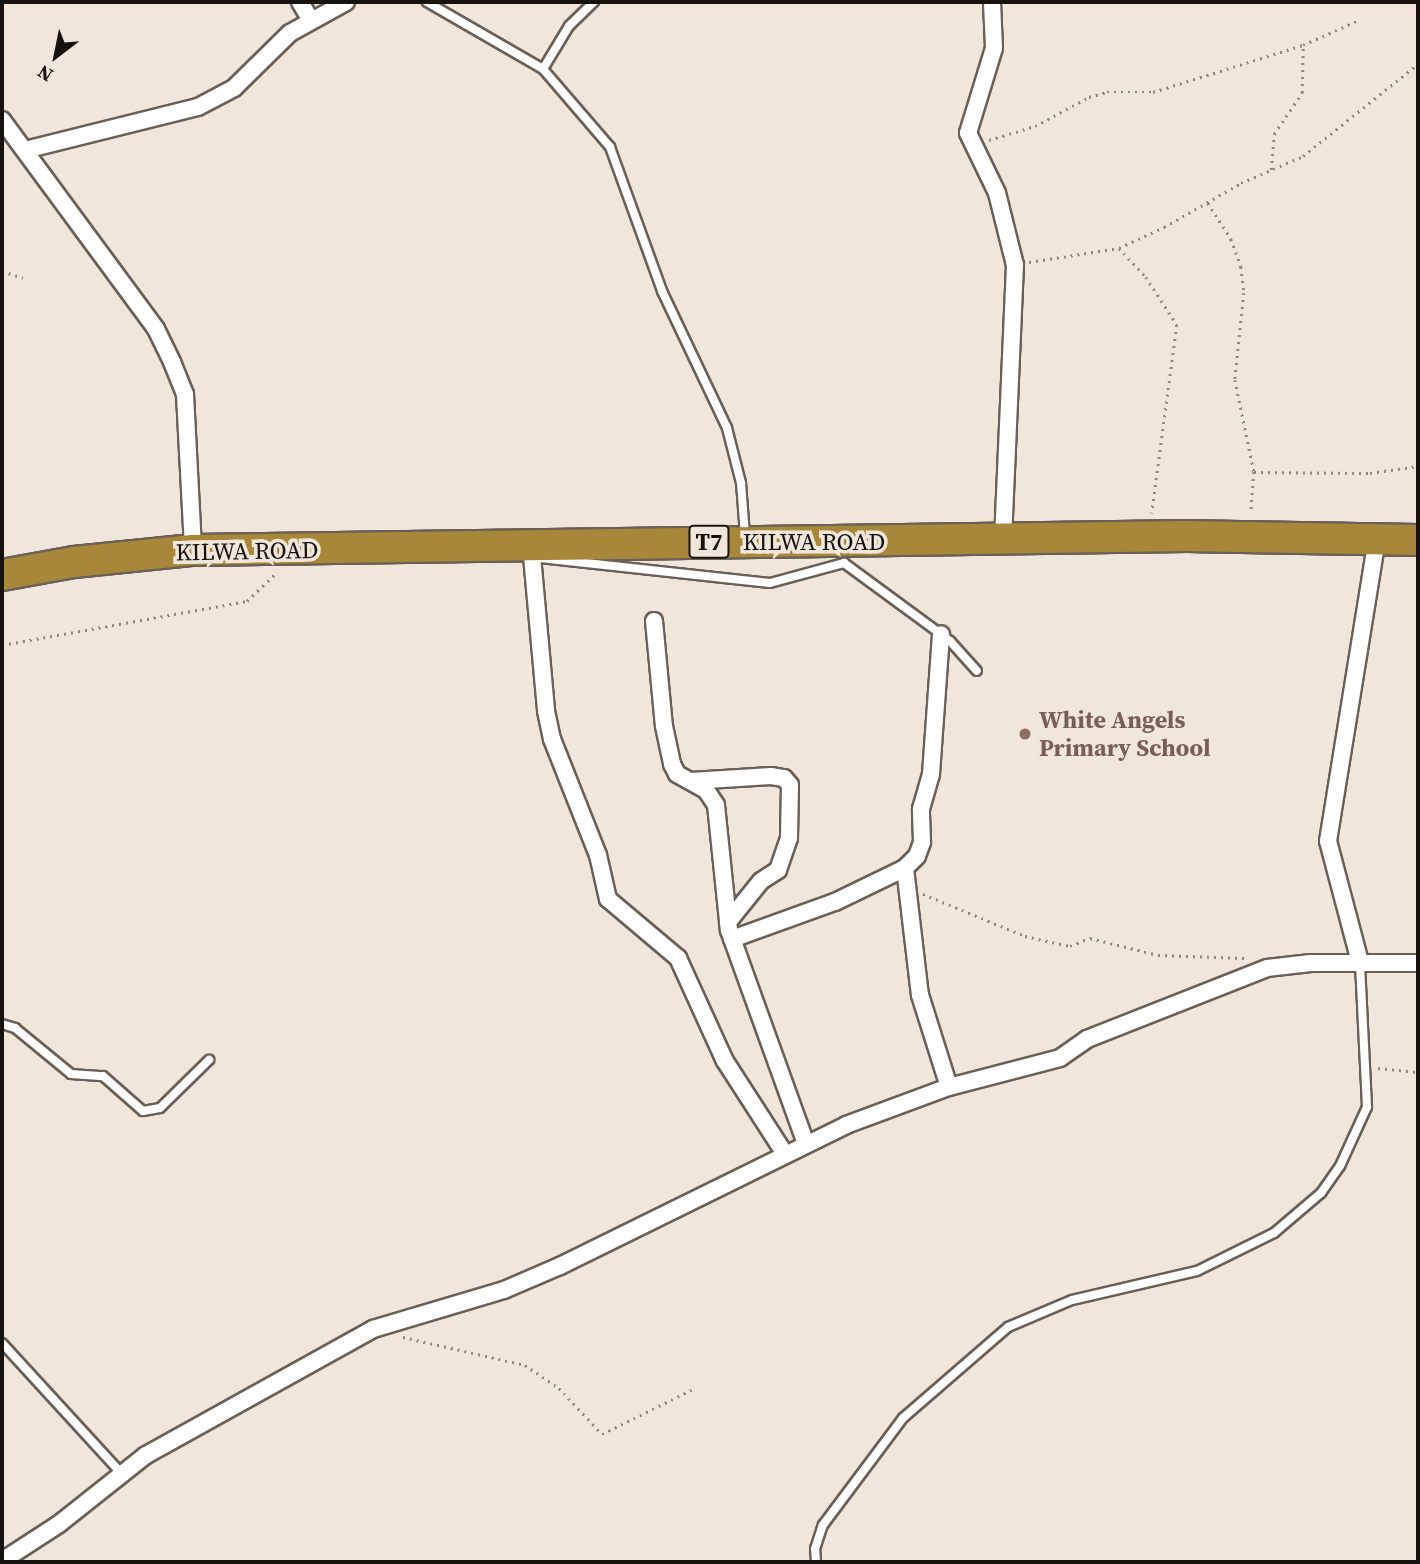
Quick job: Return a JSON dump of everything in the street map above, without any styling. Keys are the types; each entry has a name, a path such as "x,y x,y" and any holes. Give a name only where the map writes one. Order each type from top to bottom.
{"highway":[{"name":"KILWA ROAD","path":"2,575 74,562 193,550 530,551 745,541 1003,541 1149,537 1418,540"}],"street":[{"path":"300,2 311,20"},
{"path":"25,149 198,107 234,88 290,33 346,2"},
{"path":"992,2 994,48 968,125 973,145 1006,217 1014,265 1003,541"},
{"path":"2,120 156,329 172,362 184,395 193,550"},
{"path":"1360,962 1328,841 1377,540"},
{"path":"530,551 537,656 552,739 598,855 608,899 678,958 725,1060 785,1154"},
{"path":"654,621 664,726 672,764 677,774 706,790 716,806 732,939 806,1144"},
{"path":"732,939 799,917 905,868 917,856 922,842 921,809 931,774 941,634"},
{"path":"691,781 771,776 784,778 790,785 789,838 778,870 761,881 728,922"},
{"path":"905,868 920,995 949,1087"},
{"path":"2,1561 59,1524 146,1455 373,1328 503,1290 560,1266 806,1144 949,1087 1060,1058 1087,1039 1152,1012 1290,964 1418,963"}],"lane":[{"path":"427,2 543,69 615,156 663,291 727,428 741,483 745,541"},
{"path":"543,69 569,26 594,2"},
{"path":"530,551 770,583 844,563 941,634 977,671"},
{"path":"816,1562 815,1549 823,1525 903,1418 1008,1327 1072,1300 1197,1271 1289,1223 1321,1194 1340,1166 1367,1107 1367,1067 1360,1033 1360,962"},
{"path":"2,1024 15,1028 70,1073 103,1076 143,1111 160,1108 209,1060"},
{"path":"2,1343 122,1474"}],"path":[{"path":"973,145 1035,125 1089,97 1107,92 1153,92 1303,46 1357,21"},
{"path":"1271,170 1274,134 1302,93 1303,46"},
{"path":"1014,265 1119,248 1303,156 1418,64"},
{"path":"1208,203 1231,239 1241,267 1244,293 1235,380 1254,472 1249,537"},
{"path":"1119,248 1172,314 1178,334 1149,537"},
{"path":"2,271 23,278"},
{"path":"1254,472 1370,473 1418,466"},
{"path":"2,645 247,601 276,573 282,549"},
{"path":"909,889 1025,936 1070,946 1090,938 1158,955 1233,956 1290,964"},
{"path":"1367,1067 1418,1072"},
{"path":"373,1328 525,1365 559,1388 602,1434 695,1388"}],"place":[{"name":"White Angels Primary School","path":"1025,734"}]}
